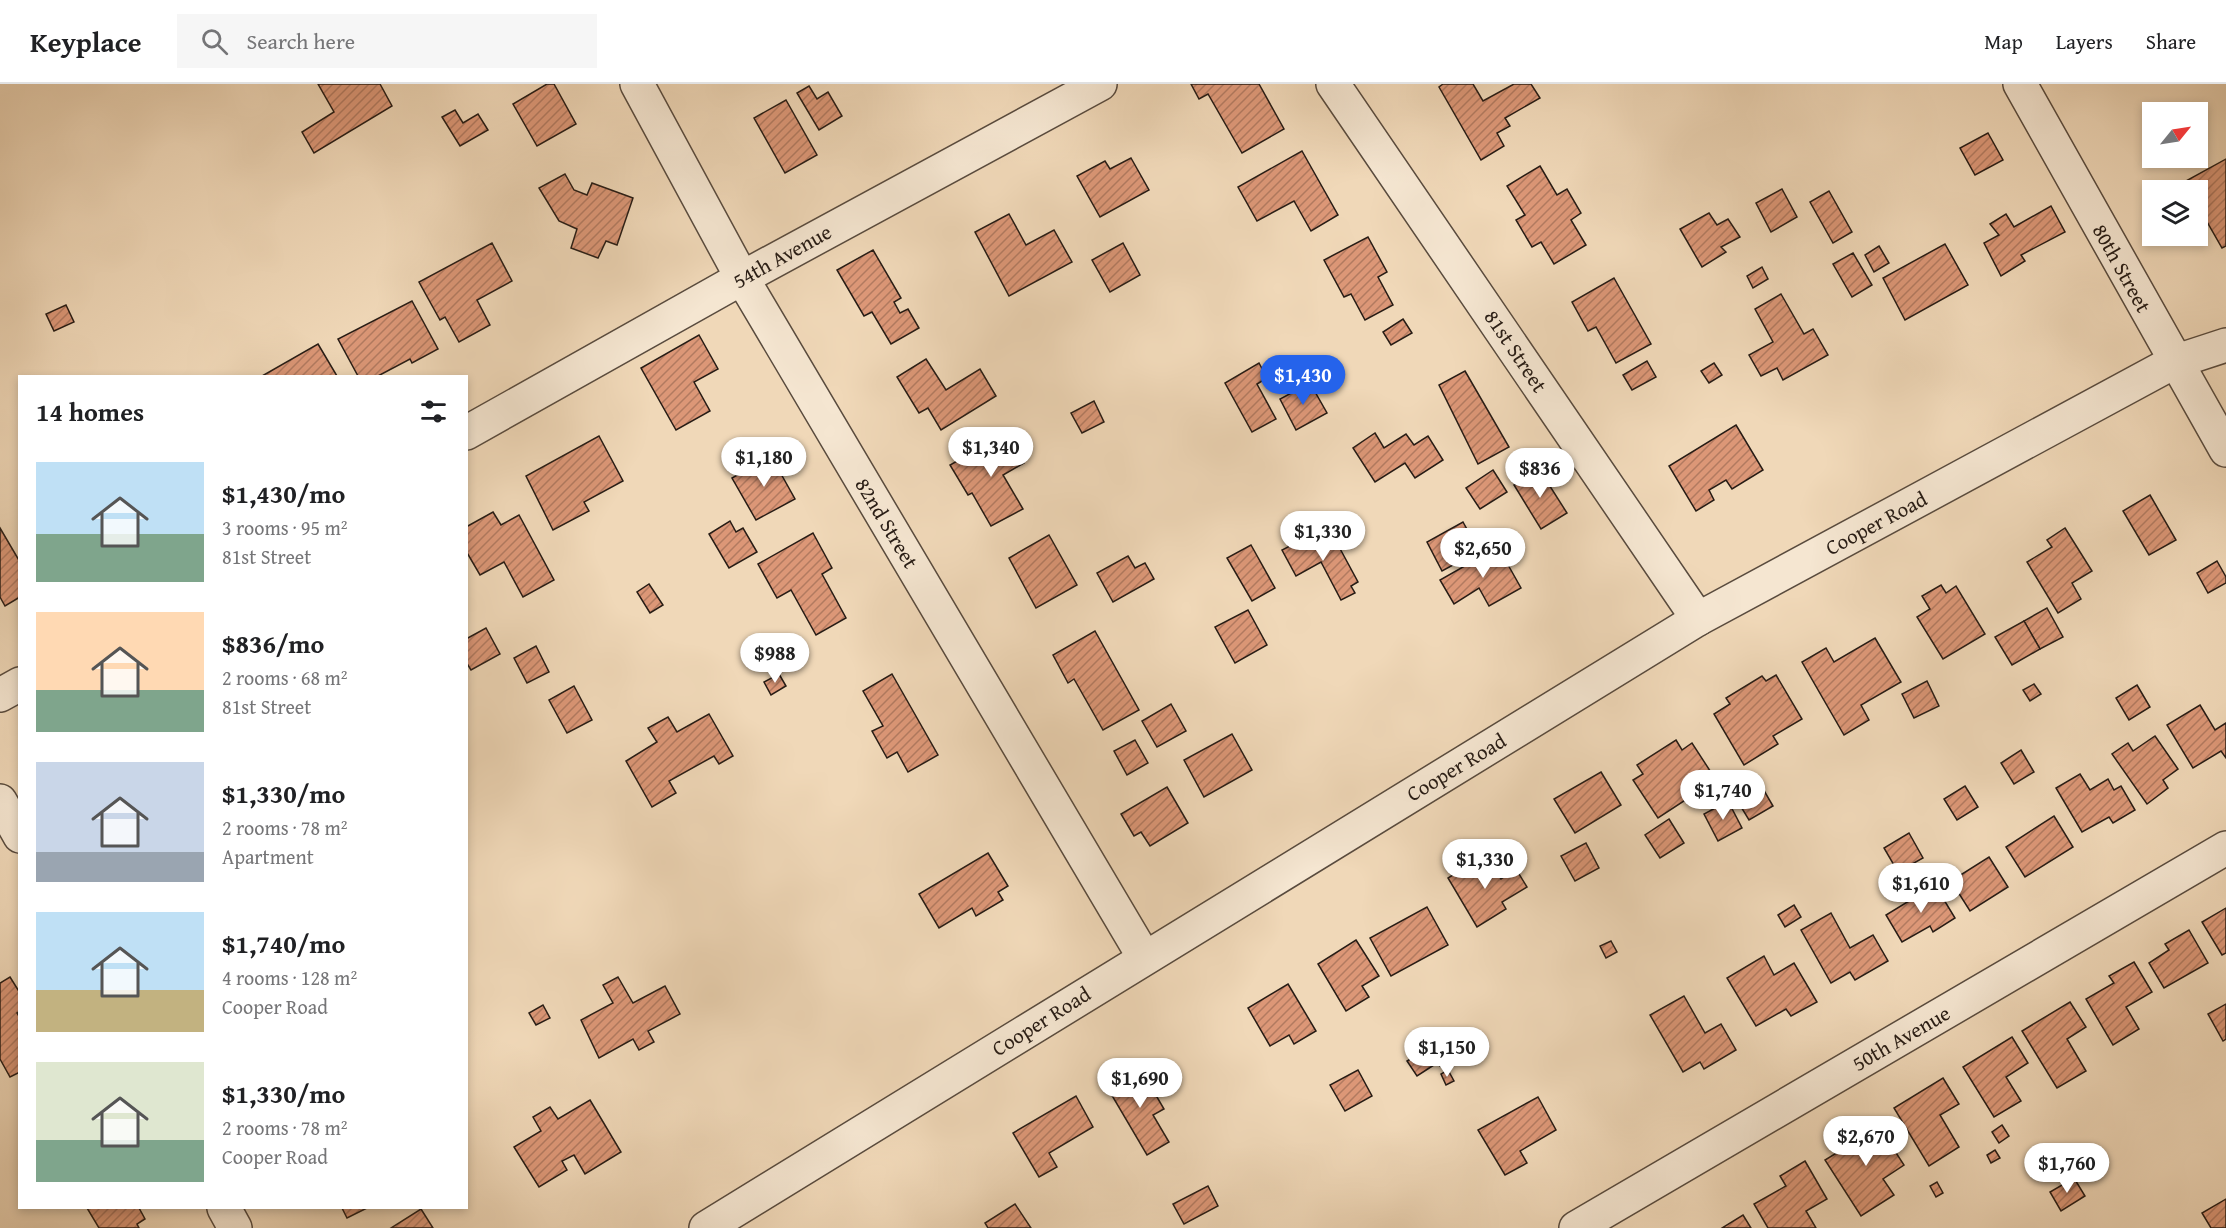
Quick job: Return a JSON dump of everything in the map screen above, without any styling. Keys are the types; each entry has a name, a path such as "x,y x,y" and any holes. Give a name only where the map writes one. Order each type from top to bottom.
{"street":[{"name":"82nd Street","path":"637,84 742,278 1144,957"},
{"name":"54th Avenue","path":"468,432 742,278 1100,84"},
{"name":"81st Street","path":"1333,84 1698,619"},
{"name":"80th Street","path":"2020,84 2174,362 2226,450"},
{"name":"Cooper Road","path":"706,1228 1698,619 2174,362 2226,345"},
{"path":"0,695 18,685"},
{"path":"0,801 18,832"},
{"name":"50th Avenue","path":"1576,1228 2226,848"},
{"path":"225,1209 235,1228"}],"building":[{"path":"318,84 380,84 392,106 314,153 302,132 334,112"},
{"path":"547,84 554,84 576,124 537,146 513,104"},
{"path":"1191,84 1259,84 1284,129 1242,153 1208,94 1199,99"},
{"path":"1443,84 1473,84 1483,101 1514,84 1531,84 1540,98 1505,118 1510,126 1497,133 1504,146 1481,160 1439,87"},
{"path":"809,86 817,99 828,92 842,116 819,130 797,93"},
{"path":"786,100 817,155 785,173 754,118"},
{"path":"455,110 463,123 478,114 488,130 460,146 442,117"},
{"path":"1988,133 2003,160 1975,175 1960,148"},
{"path":"1302,151 1338,215 1311,231 1294,201 1257,221 1238,187"},
{"path":"1131,158 1149,190 1100,217 1077,176 1105,161 1110,169"},
{"path":"2226,159 2226,246 2222,248 2208,224 2208,180 2188,180"},
{"path":"1540,166 1557,195 1567,189 1581,213 1571,220 1586,245 1554,264 1541,242 1532,247 1516,220 1525,215 1507,186"},
{"path":"565,174 574,190 587,195 592,183 633,198 617,245 606,241 598,258 571,248 577,229 559,221 539,188"},
{"path":"1782,189 1797,217 1771,232 1756,203"},
{"path":"1829,191 1852,232 1833,243 1810,202"},
{"path":"2051,206 2065,232 2021,255 2025,261 2001,276 1984,243 1999,235 1990,224 2006,214 2014,227"},
{"path":"1709,213 1717,225 1728,219 1740,237 1721,247 1726,252 1702,267 1680,229"},
{"path":"1009,214 1026,245 1054,230 1072,262 1009,296 975,232"},
{"path":"1368,237 1387,272 1378,277 1393,305 1365,320 1351,294 1344,297 1324,260"},
{"path":"492,243 512,281 477,300 490,325 459,342 445,317 440,320 419,282"},
{"path":"1123,243 1140,275 1110,292 1092,260"},
{"path":"1945,244 1968,285 1905,320 1883,278"},
{"path":"1879,246 1889,263 1874,272 1865,255"},
{"path":"873,250 901,298 894,302 900,313 908,309 919,328 891,344 872,312 864,316 837,270"},
{"path":"1853,253 1872,285 1852,297 1833,264"},
{"path":"1762,267 1768,279 1753,288 1747,276"},
{"path":"1614,278 1651,344 1616,363 1596,327 1588,331 1572,302"},
{"path":"1781,294 1804,334 1813,329 1828,355 1783,380 1777,368 1761,376 1749,355 1773,342 1755,309"},
{"path":"412,301 438,349 412,363 410,359 380,375 357,375 338,339"},
{"path":"66,305 74,322 54,331 46,314"},
{"path":"1403,319 1412,333 1391,345 1383,332"},
{"path":"699,335 718,369 694,382 710,411 676,430 641,368"},
{"path":"318,344 336,375 264,375"},
{"path":"926,359 946,390 980,369 996,396 941,430 928,408 919,413 897,377"},
{"path":"1647,361 1656,377 1632,390 1623,375"},
{"path":"1259,363 1267,378 1257,384 1276,419 1252,432 1225,383"},
{"path":"1714,363 1722,375 1709,383 1701,371"},
{"path":"1465,371 1509,447 1478,464 1439,385"},
{"path":"1310,383 1327,413 1296,430 1280,399"},
{"path":"1094,401 1104,422 1082,433 1071,413"},
{"path":"1736,425 1763,470 1732,489 1726,480 1709,490 1714,500 1696,511 1669,466"},
{"path":"1007,433 1024,463 1003,475 1023,509 991,526 972,493 968,495 950,465"},
{"path":"1375,433 1384,448 1406,434 1414,445 1428,436 1443,460 1415,478 1405,463 1375,482 1353,448"},
{"path":"599,436 623,481 584,502 589,511 553,530 526,476"},
{"path":"771,456 795,499 756,520 732,478"},
{"path":"1539,469 1567,513 1541,529 1514,485"},
{"path":"1493,470 1507,492 1480,509 1466,488"},
{"path":"2150,495 2176,540 2149,555 2123,511"},
{"path":"493,512 501,525 519,515 554,580 523,597 504,562 480,575 468,554 468,526"},
{"path":"730,521 736,532 743,528 757,552 729,568 709,534"},
{"path":"1463,522 1479,551 1442,571 1427,542"},
{"path":"0,528 18,559 18,598 5,606 0,597"},
{"path":"2065,528 2092,571 2072,583 2081,599 2058,613 2027,562 2052,547 2047,540"},
{"path":"1331,532 1358,582 1351,586 1355,593 1341,600 1321,562 1296,576 1282,550 1311,535 1314,541"},
{"path":"813,533 832,568 822,574 846,618 816,635 791,590 777,598 758,564"},
{"path":"1049,535 1077,585 1036,608 1009,558"},
{"path":"1251,545 1275,588 1252,601 1227,558"},
{"path":"1498,547 1521,588 1489,606 1479,588 1454,604 1440,580"},
{"path":"1128,556 1135,568 1145,563 1154,579 1113,602 1097,573"},
{"path":"2217,561 2226,577 2226,583 2208,593 2197,573"},
{"path":"649,584 663,605 650,613 637,592"},
{"path":"1941,585 1946,593 1956,586 1985,634 1943,659 1917,617 1930,609 1922,596"},
{"path":"2047,608 2063,637 2040,649 2024,621"},
{"path":"1248,610 1267,645 1235,663 1215,627"},
{"path":"2024,621 2040,649 2012,665 1995,637"},
{"path":"486,628 500,654 471,670 468,665 468,638"},
{"path":"1095,631 1139,710 1103,730 1074,679 1068,683 1053,655"},
{"path":"1875,638 1901,682 1861,705 1869,720 1844,735 1802,662 1826,648 1834,662"},
{"path":"536,646 549,672 527,683 514,658"},
{"path":"779,674 786,686 771,695 764,682"},
{"path":"892,674 938,755 908,772 897,752 887,758 872,731 883,726 863,691"},
{"path":"1776,675 1802,719 1773,736 1778,744 1744,765 1714,714 1730,704 1726,698 1762,676 1766,681"},
{"path":"1927,681 1939,706 1914,718 1902,694"},
{"path":"2034,684 2041,694 2030,701 2023,690"},
{"path":"2137,685 2150,707 2129,720 2116,698"},
{"path":"574,686 592,720 567,733 549,700"},
{"path":"1171,704 1186,731 1157,747 1142,721"},
{"path":"2200,705 2215,730 2226,723 2226,758 2221,751 2193,768 2167,725"},
{"path":"709,714 733,756 719,764 714,756 669,781 676,793 652,807 626,761 657,742 648,728 668,717 677,732"},
{"path":"1232,734 1252,770 1204,797 1184,760"},
{"path":"2155,736 2178,769 2163,780 2168,788 2147,804 2112,754 2128,743 2133,751"},
{"path":"1135,740 1148,763 1127,775 1114,751"},
{"path":"1676,740 1682,750 1692,743 1716,780 1658,818 1633,780 1643,774 1637,765"},
{"path":"2021,750 2034,772 2014,784 2001,763"},
{"path":"1601,772 1621,805 1575,833 1554,799"},
{"path":"2080,774 2090,790 2108,779 2114,790 2121,786 2135,810 2113,823 2109,817 2082,832 2056,788"},
{"path":"1759,782 1773,806 1749,820 1735,797"},
{"path":"1965,786 1978,807 1957,820 1944,799"},
{"path":"1167,787 1188,823 1150,846 1141,832 1134,836 1121,814"},
{"path":"1728,801 1742,828 1718,841 1704,814"},
{"path":"2054,816 2073,847 2025,877 2006,847"},
{"path":"1669,819 1684,843 1660,858 1645,835"},
{"path":"1909,833 1923,858 1898,872 1884,848"},
{"path":"1586,843 1599,868 1575,881 1561,856"},
{"path":"988,853 1008,886 998,892 1003,900 976,916 972,908 939,928 919,894"},
{"path":"1989,857 2008,887 1970,911 1951,881"},
{"path":"1478,859 1483,870 1493,865 1501,879 1516,869 1527,887 1502,902 1506,909 1477,927 1448,878"},
{"path":"1935,885 1955,918 1933,932 1930,926 1902,942 1886,915"},
{"path":"1794,905 1801,917 1785,927 1778,915"},
{"path":"1427,907 1448,945 1391,976 1370,938"},
{"path":"2226,908 2226,953 2222,955 2202,922"},
{"path":"1831,913 1850,948 1873,935 1888,961 1855,980 1850,972 1831,983 1801,930"},
{"path":"2189,930 2208,963 2164,988 2149,963 2169,950 2165,944"},
{"path":"1356,940 1379,976 1362,986 1369,997 1346,1011 1318,964"},
{"path":"1611,941 1617,952 1606,958 1600,946"},
{"path":"1764,956 1774,975 1794,963 1817,1002 1791,1016 1786,1009 1756,1026 1727,978"},
{"path":"2134,962 2152,992 2126,1007 2139,1029 2113,1045 2086,999 2114,983 2109,976"},
{"path":"10,977 18,990 18,1073 10,1077 0,1059 0,983"},
{"path":"618,977 633,1003 665,986 680,1014 648,1031 654,1042 639,1050 633,1039 599,1058 581,1020 613,1003 603,985"},
{"path":"1288,984 1316,1031 1294,1044 1289,1035 1270,1046 1248,1008"},
{"path":"1684,996 1705,1033 1721,1024 1736,1050 1704,1069 1700,1062 1683,1072 1650,1015"},
{"path":"2070,1002 2086,1027 2067,1039 2086,1071 2057,1088 2022,1031"},
{"path":"2226,1004 2226,1039 2223,1041 2208,1014"},
{"path":"543,1005 550,1018 536,1025 529,1013"},
{"path":"2012,1037 2028,1063 2006,1077 2021,1101 1994,1117 1963,1067"},
{"path":"1449,1045 1456,1057 1440,1066 1434,1054"},
{"path":"1424,1051 1434,1065 1417,1076 1407,1061"},
{"path":"1140,1068 1164,1109 1153,1115 1169,1142 1147,1155 1107,1087"},
{"path":"1358,1070 1372,1096 1345,1111 1330,1085"},
{"path":"1448,1070 1454,1081 1446,1085 1441,1074"},
{"path":"1943,1078 1959,1104 1940,1115 1959,1147 1929,1166 1894,1108"},
{"path":"1076,1096 1093,1127 1049,1153 1057,1167 1039,1177 1013,1133"},
{"path":"1538,1097 1556,1130 1520,1151 1527,1163 1505,1175 1478,1130"},
{"path":"590,1100 621,1152 585,1174 574,1155 562,1161 567,1170 539,1187 514,1147 541,1131 533,1117 550,1107 558,1119"},
{"path":"1874,1119 1904,1165 1883,1179 1894,1195 1861,1216 1825,1160 1848,1146 1843,1139"},
{"path":"2002,1125 2009,1136 1999,1143 1992,1132"},
{"path":"1995,1150 2000,1158 1991,1163 1987,1155"},
{"path":"1805,1161 1827,1199 1806,1211 1816,1228 1768,1228 1754,1204 1786,1186 1780,1176"},
{"path":"2074,1178 2085,1196 2061,1211 2050,1192"},
{"path":"1937,1182 1943,1193 1936,1197 1930,1186"},
{"path":"1208,1186 1218,1206 1184,1224 1173,1204"},
{"path":"2226,1199 2226,1228 2211,1228 2202,1213"},
{"path":"1015,1204 1031,1228 988,1228 985,1223"},
{"path":"88,1209 140,1209 145,1219 137,1224 139,1228 99,1228"},
{"path":"342,1209 365,1209 347,1218"},
{"path":"421,1209 433,1228 391,1228"},
{"path":"1743,1215 1751,1228 1722,1228"}]}
